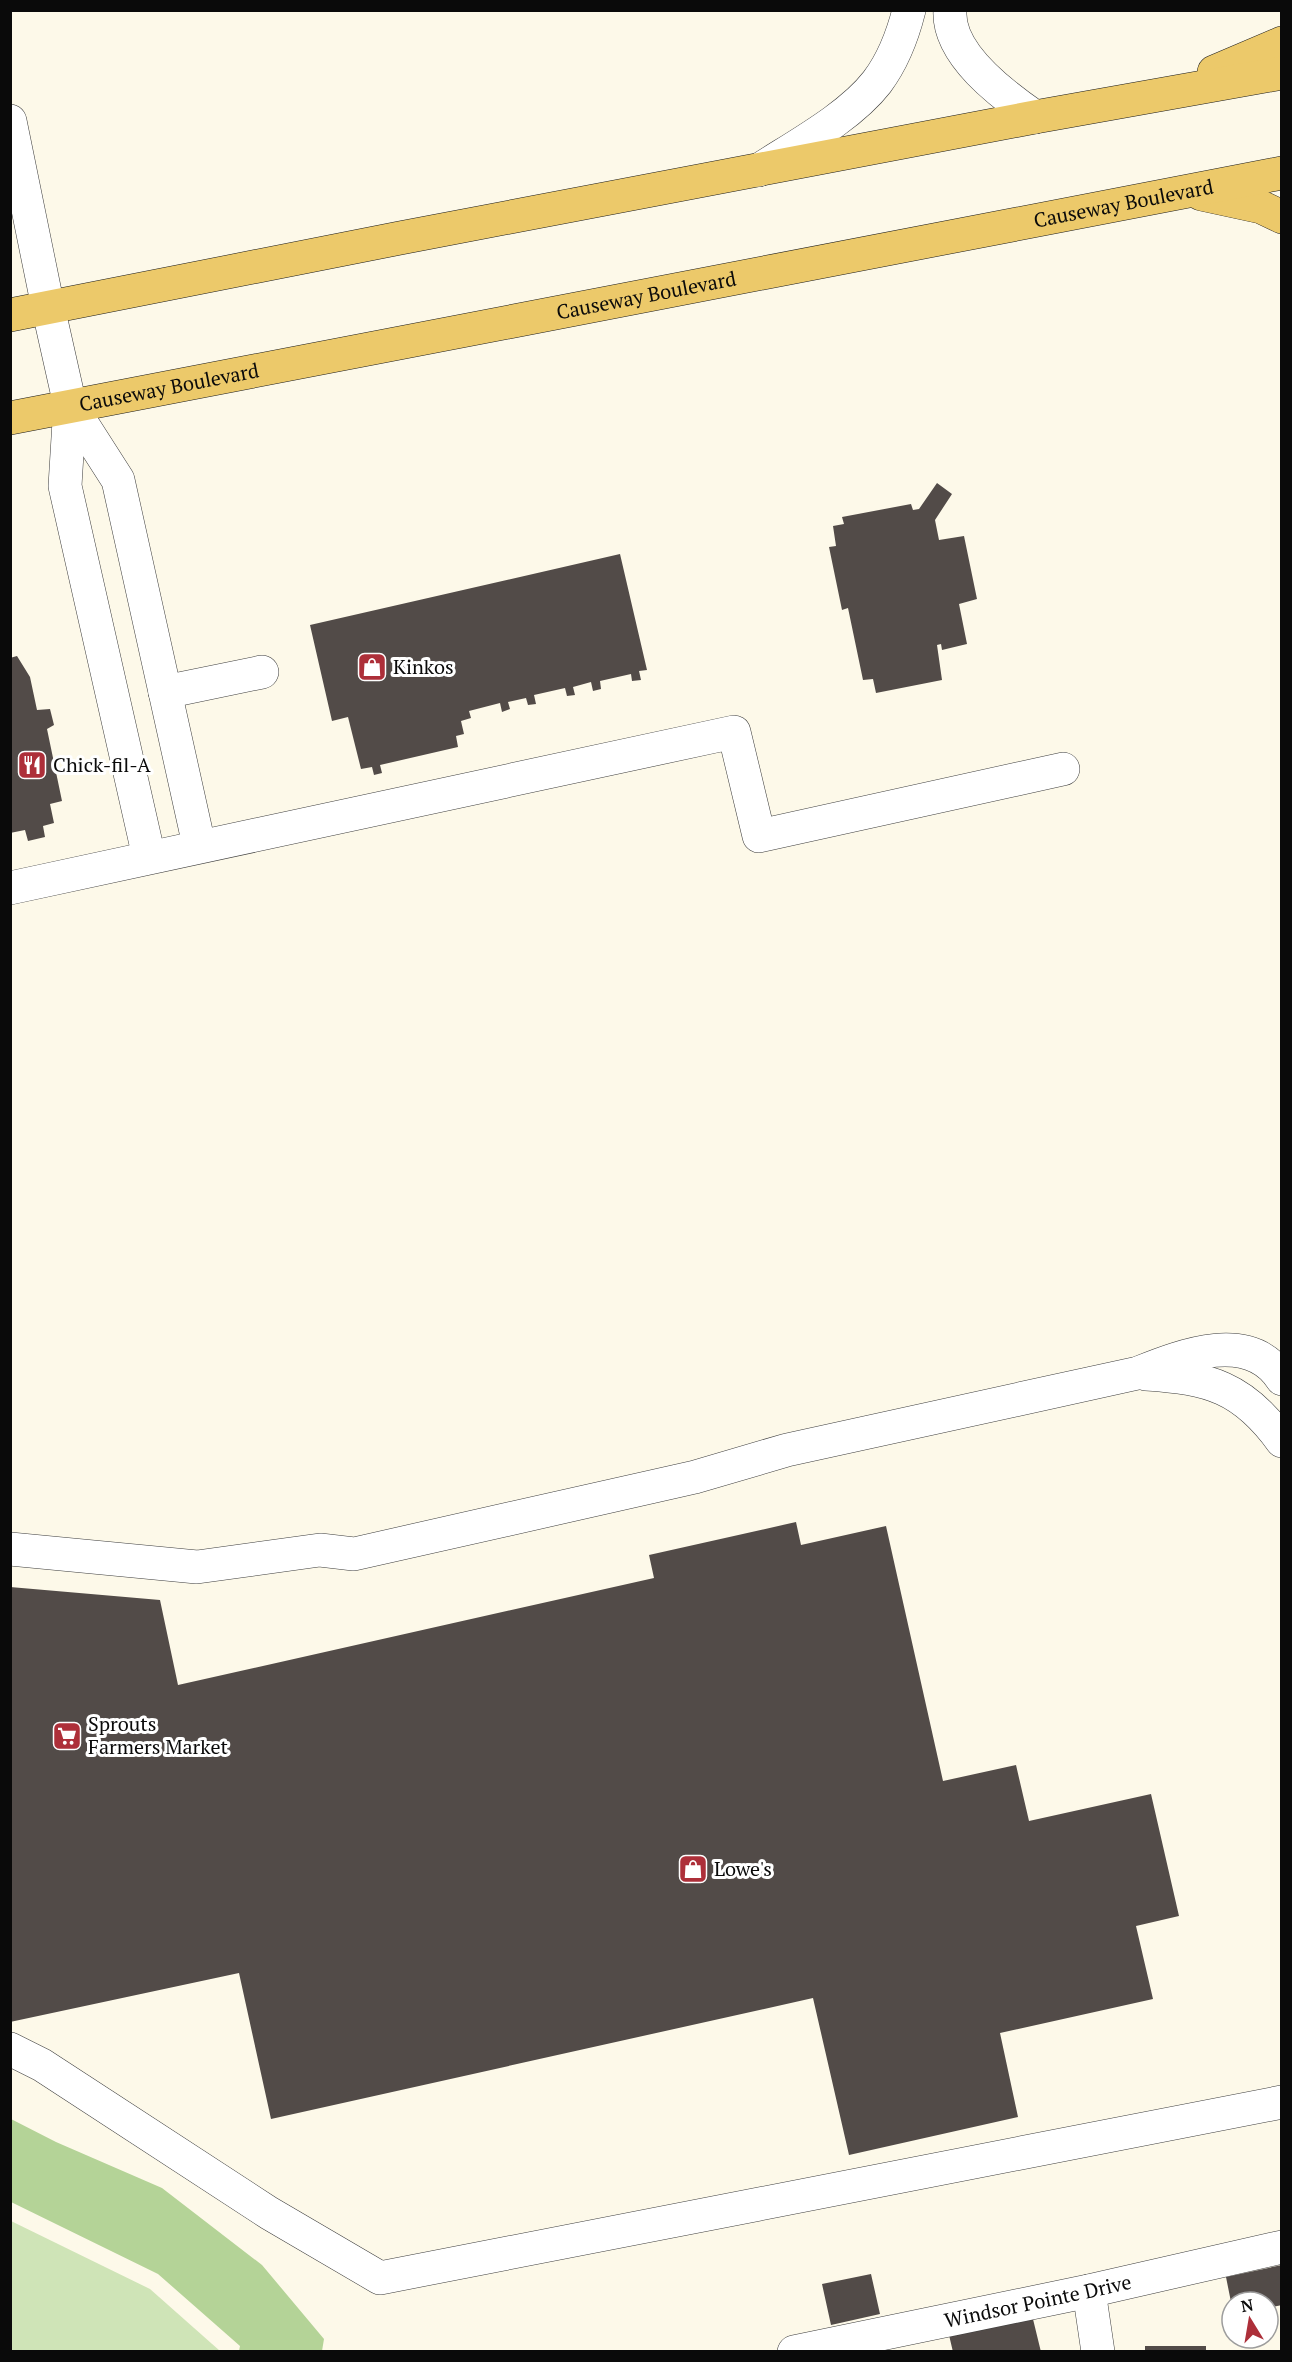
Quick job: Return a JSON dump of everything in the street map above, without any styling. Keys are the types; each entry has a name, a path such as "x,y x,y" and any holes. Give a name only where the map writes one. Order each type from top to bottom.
{"main road":[{"path":"1159,95 1281,43"},
{"path":"10,315 1035,117 1281,73"},
{"name":"Causeway Boulevard","path":"10,418 1281,173"},
{"path":"1188,191 1261,207 1281,217"}],"street":[{"path":"758,171 825,128 877,82 905,27 909,10"},
{"path":"950,10 950,20 957,40 969,59 996,90 1035,117"},
{"path":"10,121 70,405 66,486 149,857"},
{"path":"70,405 118,480 199,846"},
{"path":"165,692 262,672"},
{"path":"10,888 734,732 759,836 1063,769"},
{"path":"10,1549 197,1567 320,1550 354,1554 694,1478 787,1450 1138,1373 1170,1360 1208,1350 1268,1353 1267,1364 1281,1379"},
{"path":"1138,1373 1181,1376 1208,1382 1232,1392 1268,1422 1281,1441"},
{"path":"10,2049 42,2065 269,2213 380,2278 1281,2102"},
{"name":"Windsor Pointe Drive","path":"794,2352 857,2345 1281,2247"},
{"path":"1089,2291 1098,2352"}],"green space":[{"path":"11,2119 56,2142 162,2188 262,2265 324,2339 322,2351 239,2351 240,2346 158,2274 11,2202"},
{"path":"11,2221 150,2289 220,2351 11,2351"}],"building":[{"path":"937,483 952,494 935,520 939,540 964,536 977,599 959,604 967,644 942,650 941,644 937,645 942,680 876,693 873,679 863,680 848,608 842,610 829,547 836,546 833,526 844,524 842,517 911,504 913,510 919,509"},
{"path":"620,554 647,670 639,671 641,680 632,681 631,674 600,681 601,689 593,691 591,682 573,687 575,695 567,696 565,688 534,695 536,704 528,705 526,698 508,702 510,709 502,712 500,703 469,711 471,718 461,721 464,734 456,736 458,747 380,765 382,773 374,775 372,767 361,769 348,717 332,721 310,625"},
{"name":"Chick-fil-A","path":"17,656 30,677 37,710 50,709 54,725 47,729 62,801 50,804 54,823 43,826 45,837 28,841 25,830 10,833 10,658"},
{"name":"Lowe's","path":"796,1522 801,1545 886,1526 943,1781 1016,1765 1029,1821 1151,1794 1179,1916 1136,1926 1153,1999 1000,2033 1018,2117 849,2155 813,1998 271,2119 239,1973 10,2022 10,1587 160,1600 178,1685 654,1578 649,1555"},
{"path":"1282,2265 1282,2305 1280,2305 1280,2290 1229,2290 1226,2277"},
{"path":"871,2274 880,2314 831,2325 822,2284"},
{"path":"1032,2315 1041,2352 953,2352 949,2335"},
{"path":"1145,2346 1206,2346 1206,2352 1145,2352"}],"place":[{"name":"Kinkos","path":"372,667"},
{"name":"Chick-fil-A","path":"32,765"},
{"name":"Sprouts Farmers Market","path":"67,1736"},
{"name":"Lowe's","path":"693,1869"}]}
